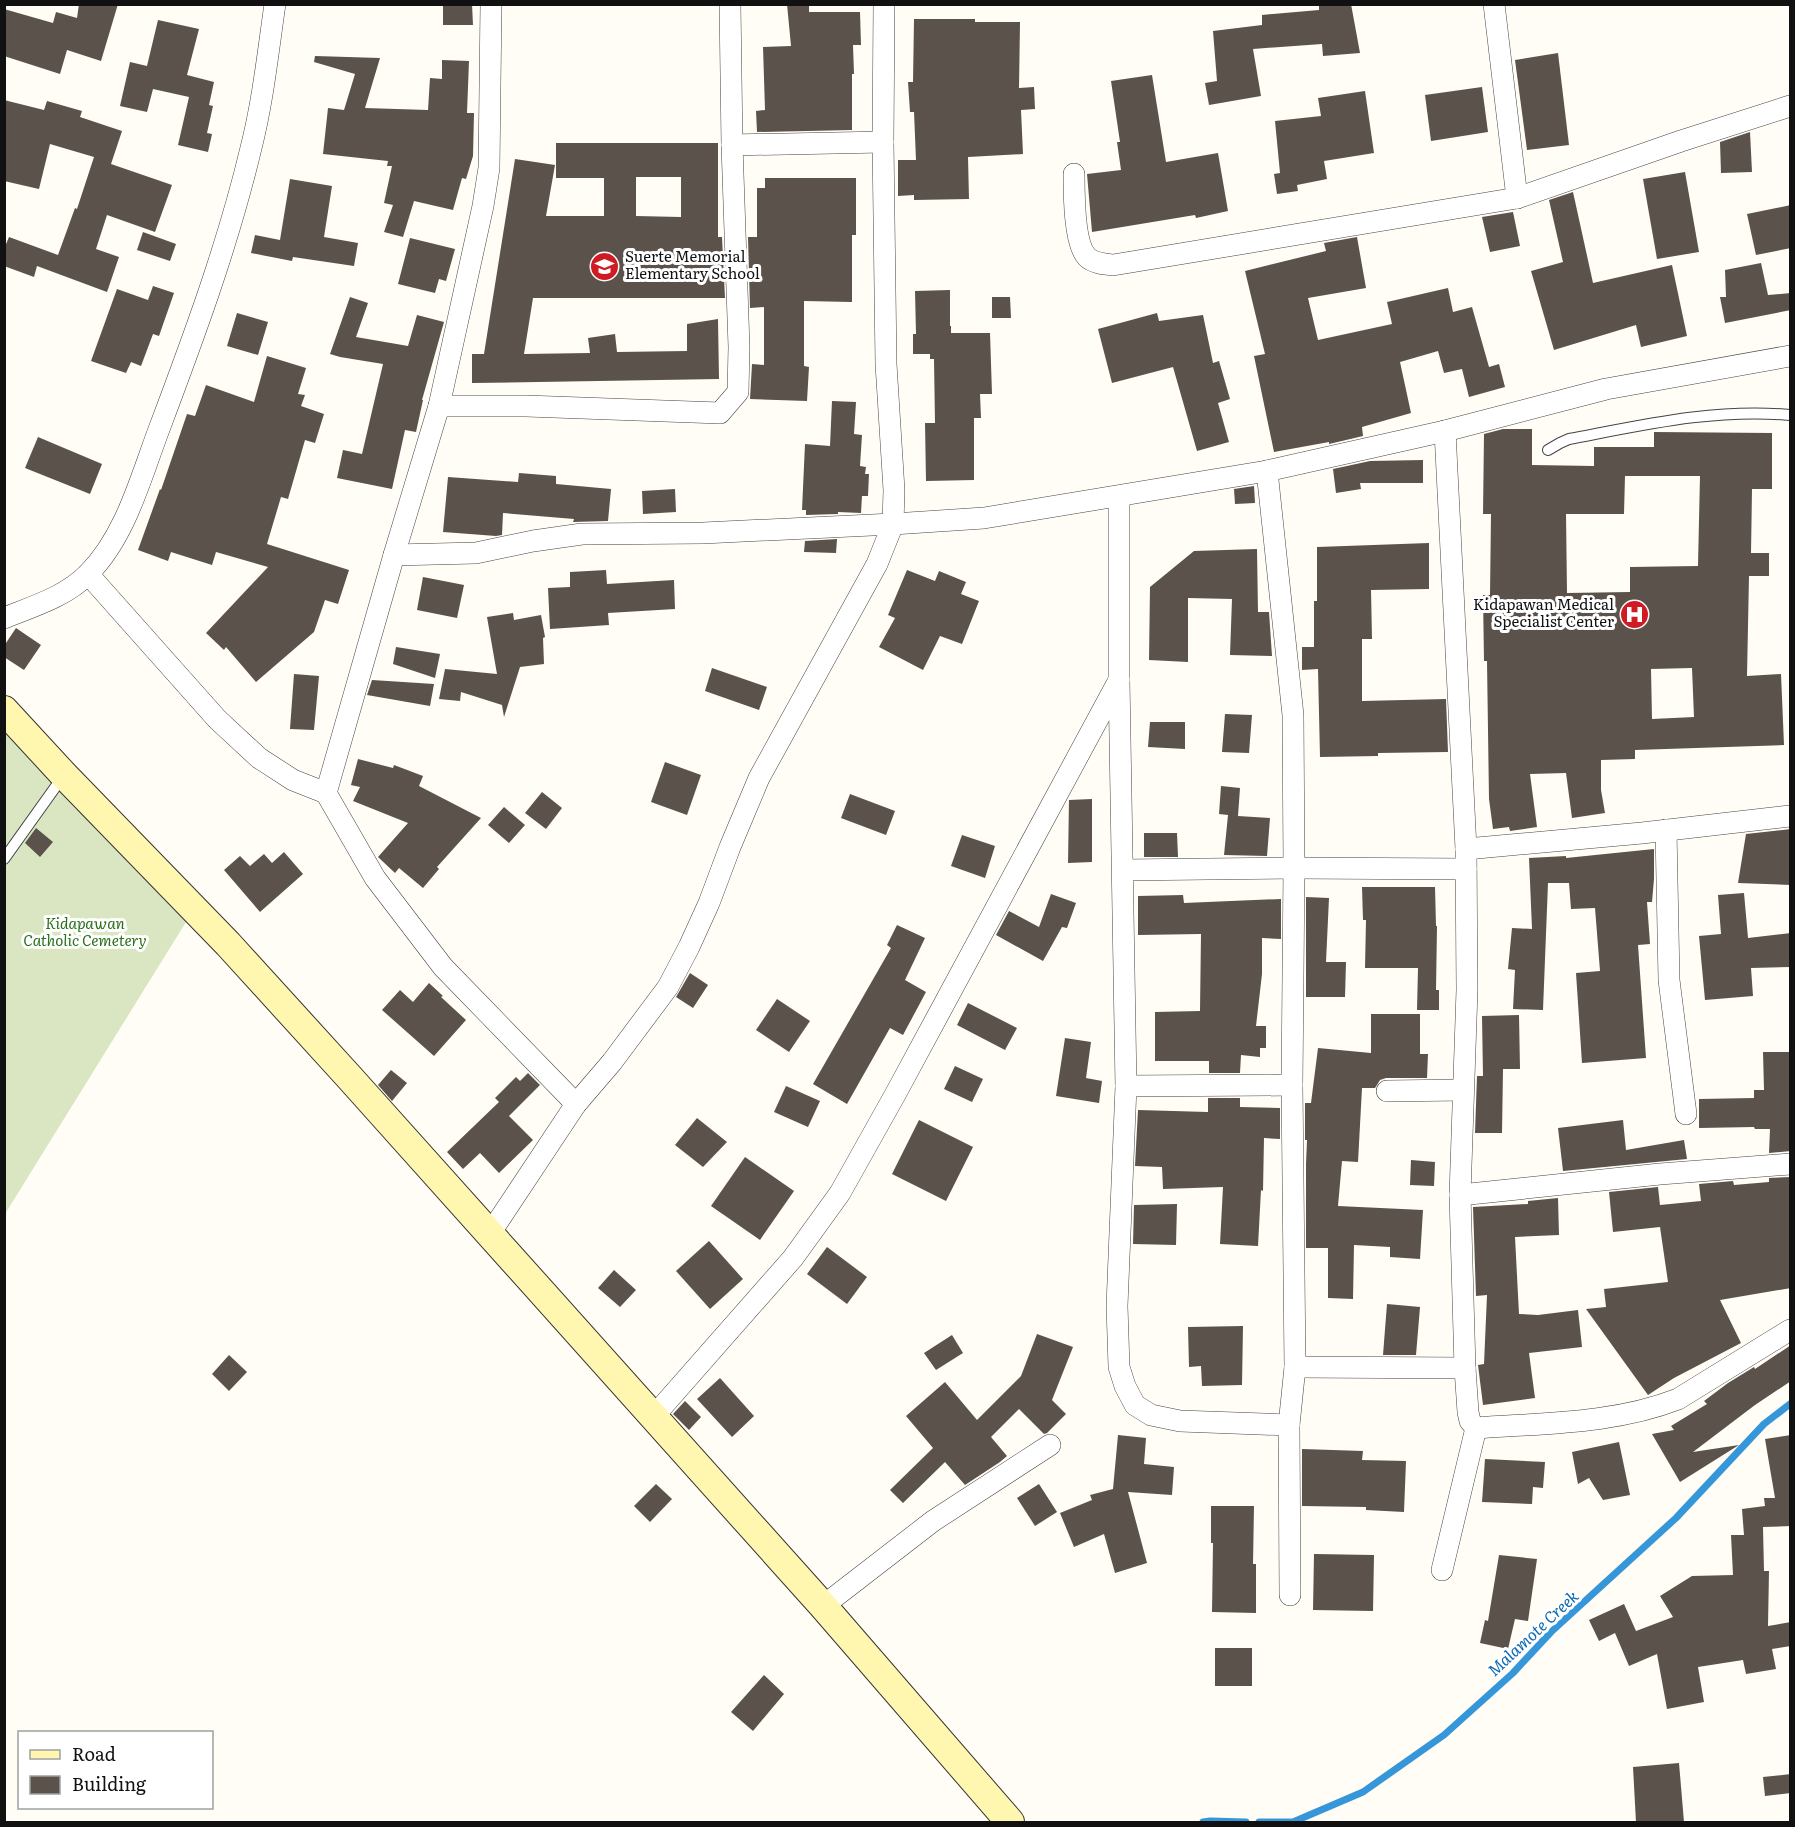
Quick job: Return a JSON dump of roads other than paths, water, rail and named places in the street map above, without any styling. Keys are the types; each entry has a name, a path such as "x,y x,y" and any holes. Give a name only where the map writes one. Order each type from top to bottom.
{"street":[{"path":"4,618 63,594 88,574 106,551 123,521 186,356 230,223 252,147 275,4"},
{"path":"326,793 439,406 483,206 489,168 491,4"},
{"path":"439,406 526,406 720,413 738,392 739,348 730,4"},
{"path":"489,1235 576,1104 612,1062 668,987 709,903 759,778 877,564 893,524 894,490 886,364 884,4"},
{"path":"1494,4 1517,198"},
{"path":"1074,174 1080,247 1087,258 1113,265 1517,198 1791,106"},
{"path":"732,145 883,142"},
{"path":"394,555 476,553 582,534 703,533 984,518 1267,471 1445,431 1606,389 1791,356"},
{"path":"1445,431 1466,859 1467,990 1460,1195 1465,1368 1468,1412 1470,1421 1476,1428"},
{"path":"1267,471 1293,715 1292,1085 1295,1367 1289,1425 1290,1595"},
{"path":"1119,496 1119,680 1126,1086 1117,1306 1119,1367 1125,1386 1135,1405 1151,1415 1180,1421 1289,1425"},
{"path":"88,574 217,719 259,758 293,780 326,793 375,878 443,967 576,1104"},
{"path":"654,1416 793,1258 840,1193 1119,680"},
{"path":"4,710 228,944 824,1606 1010,1822"},
{"path":"1123,870 1294,868 1466,859 1666,830 1791,816"},
{"path":"1666,830 1669,980 1686,1114"},
{"path":"1126,1086 1292,1085"},
{"path":"1387,1091 1463,1090"},
{"path":"1460,1195 1660,1174 1791,1164"},
{"path":"1476,1428 1600,1419 1663,1405 1678,1399 1791,1330"},
{"path":"1295,1367 1465,1368"},
{"path":"1442,1570 1476,1428"},
{"path":"824,1606 933,1521 1050,1445"}],"lane":[{"path":"1548,450 1569,439 1691,417 1766,412 1791,415"},
{"path":"4,859 64,775"}],"waterway":[{"name":"Malamote Creek","path":"1259,1822 1293,1822 1363,1792 1444,1735 1513,1673 1551,1632 1676,1518 1764,1424 1790,1404"},
{"name":"Malamote Creek","path":"1203,1822 1246,1822"}],"place":[{"name":"Suerte Memorial Elementary School","path":"604,266"},
{"name":"Kidapawan Medical Specialist Center","path":"1635,614"}],"park label":[{"name":"Kidapawan Catholic Cemetery","path":"85,932"}]}
